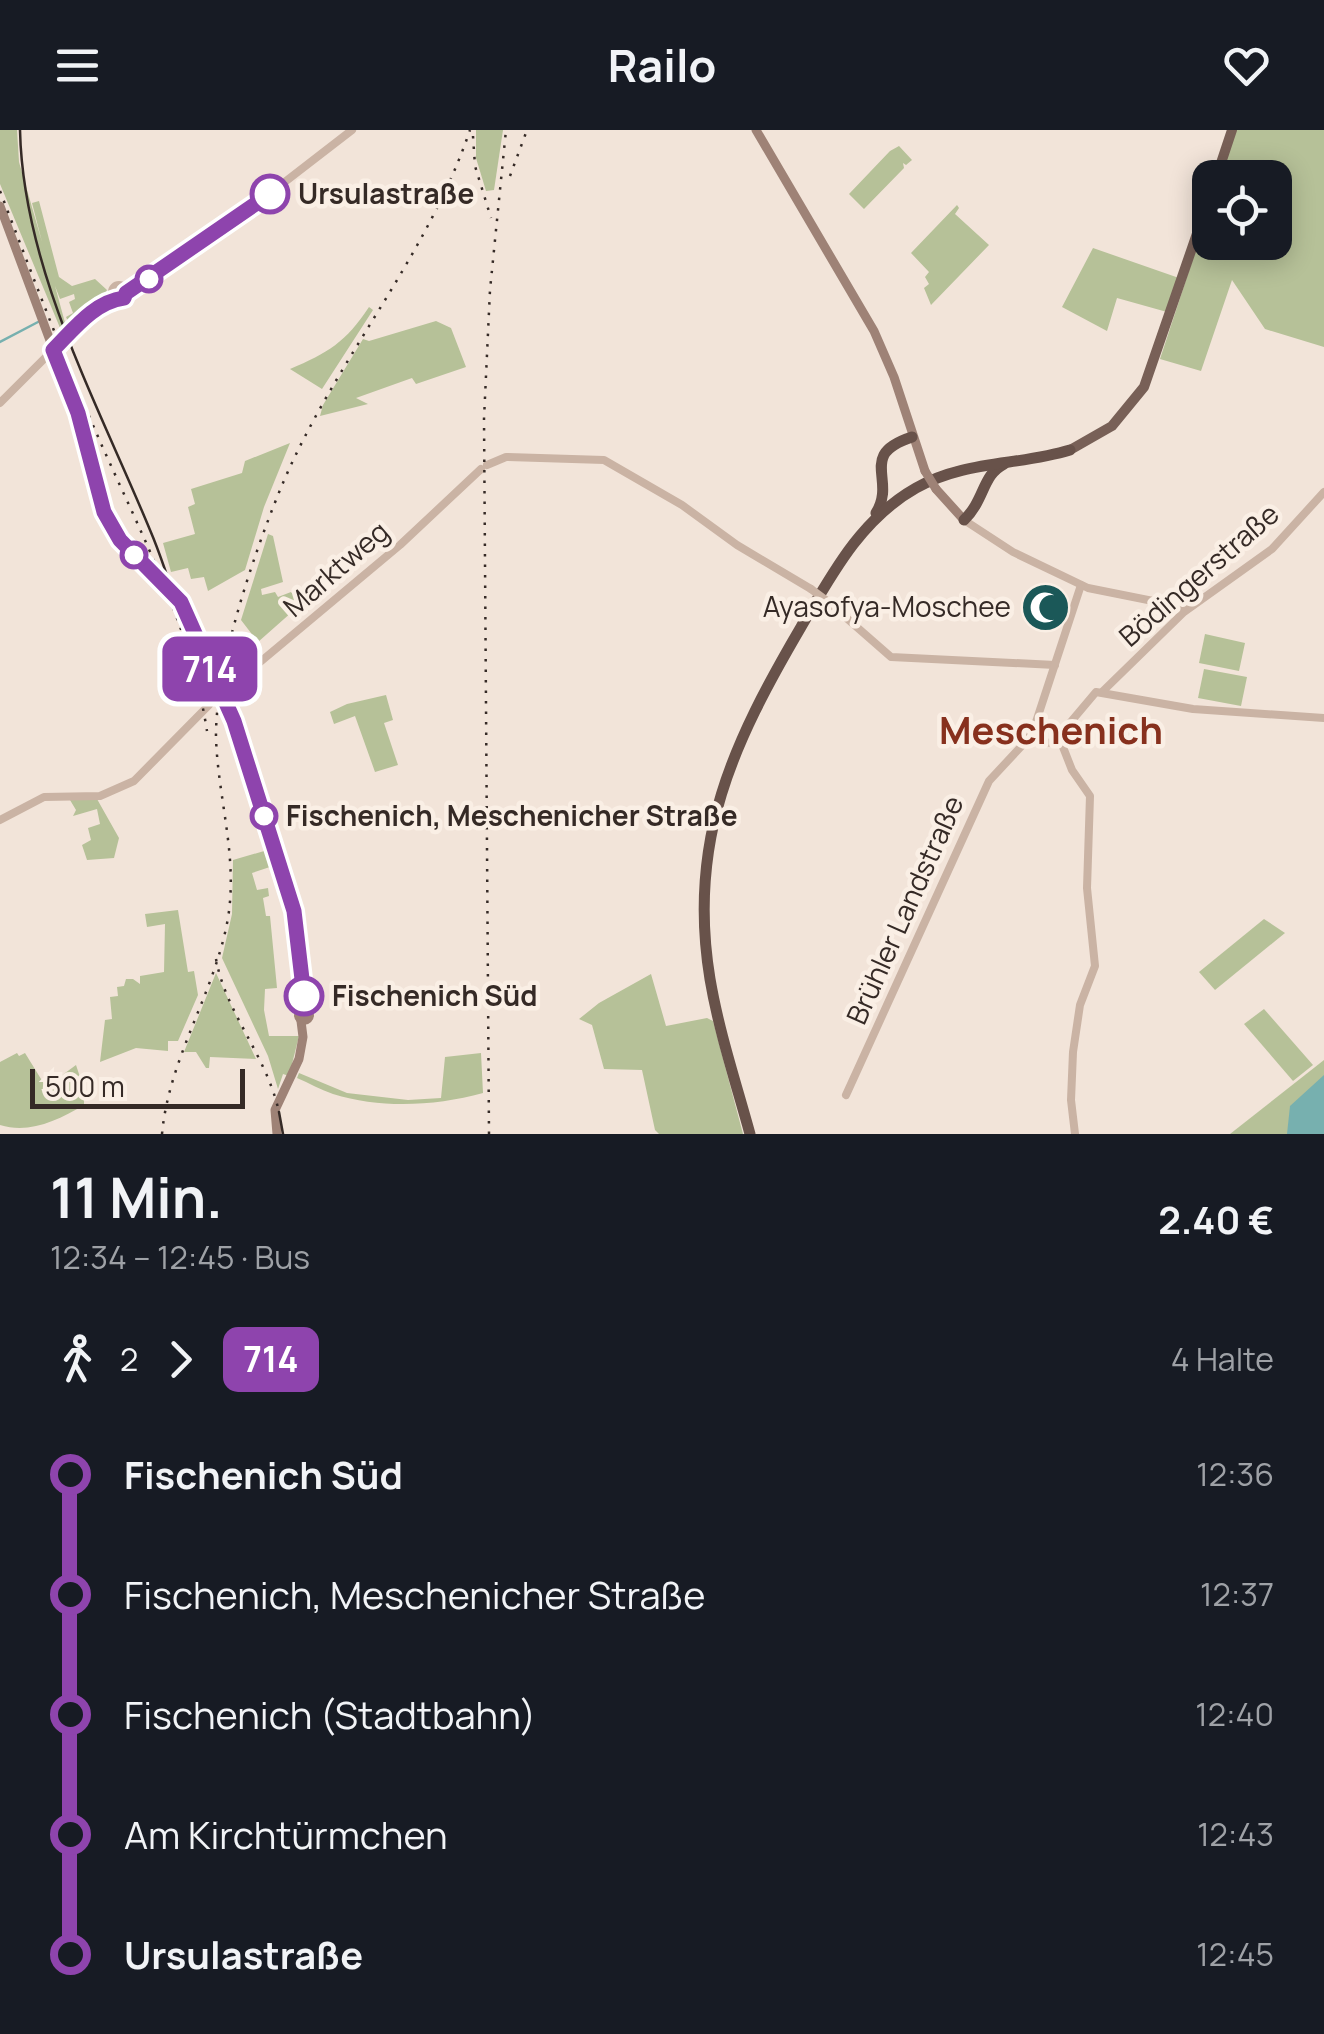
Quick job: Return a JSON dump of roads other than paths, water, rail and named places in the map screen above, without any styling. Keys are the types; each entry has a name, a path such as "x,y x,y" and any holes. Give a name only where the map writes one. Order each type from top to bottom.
{"highway":[{"path":"750,1134 716,1009 705,928 713,826 726,776 748,722 840,563 882,503 882,456 896,444 913,439"},
{"path":"868,526 890,505 947,473 976,464 1070,450"},
{"path":"962,519 980,501 992,472 1012,460"},
{"path":"947,473 973,473 980,481 980,501"},
{"path":"881,474 899,488 929,481"}],"main road":[{"path":"756,130 887,359 929,481 962,519"},
{"path":"1222,160 1232,130"},
{"path":"0,206 78,413 104,512 120,540 181,602 242,743 294,911 304,1015 296,1068 276,1107 277,1134"},
{"path":"1070,450 1101,434 1124,415 1144,387 1192,250"}],"street":[{"path":"0,403 102,304 113,296 122,299 126,291 233,222 352,130"},
{"path":"45,359 57,361"},
{"name":"Marktweg","path":"225,704 232,698 235,683 400,546 484,467 506,456 604,460 670,496 737,546 811,589 885,654 1047,666"},
{"name":"Bödingerstraße","path":"1061,742 1085,702 1183,612 1272,548 1324,492"},
{"path":"962,519 1012,552 1083,589 1167,603 1183,612"},
{"path":"1047,666 1060,650 1083,589"},
{"name":"Brühler Landstraße","path":"846,1095 984,791 993,774 1029,738 1047,666"},
{"path":"0,820 38,799 100,796 140,777 209,705 204,680 212,674"},
{"path":"1098,692 1195,709 1324,718"},
{"path":"1029,738 1048,744 1061,742 1072,770 1090,796 1088,903 1096,966 1082,995 1075,1035 1071,1092 1075,1134"}],"water":[{"path":"1324,1075 1324,1134 1287,1134 1290,1106"}],"waterway":[{"path":"0,342 38,322"}],"tram line":[{"path":"20,130 24,182 49,284 87,385 156,546 194,661"},
{"path":"279,1112 283,1134"}],"railway":[{"path":"162,1134 173,1078 213,973 228,918 231,872 216,738 217,710 229,646 248,579 301,444 429,223 470,130"},
{"path":"489,1134 484,419 490,290 506,130"},
{"path":"510,176 527,130"},
{"path":"473,136 475,166 491,218"},
{"path":"0,191 73,377 177,618 207,731"},
{"path":"216,959 228,998 265,1071 279,1112"}],"place":[{"name":"Ursulastraße","path":"270,194"},
{"name":"Ayasofya-Moschee","path":"1046,607"},
{"name":"Fischenich, Meschenicher Straße","path":"264,816"},
{"name":"Fischenich Süd","path":"304,996"}],"district":[{"name":"Meschenich","path":"1051,731"}]}
